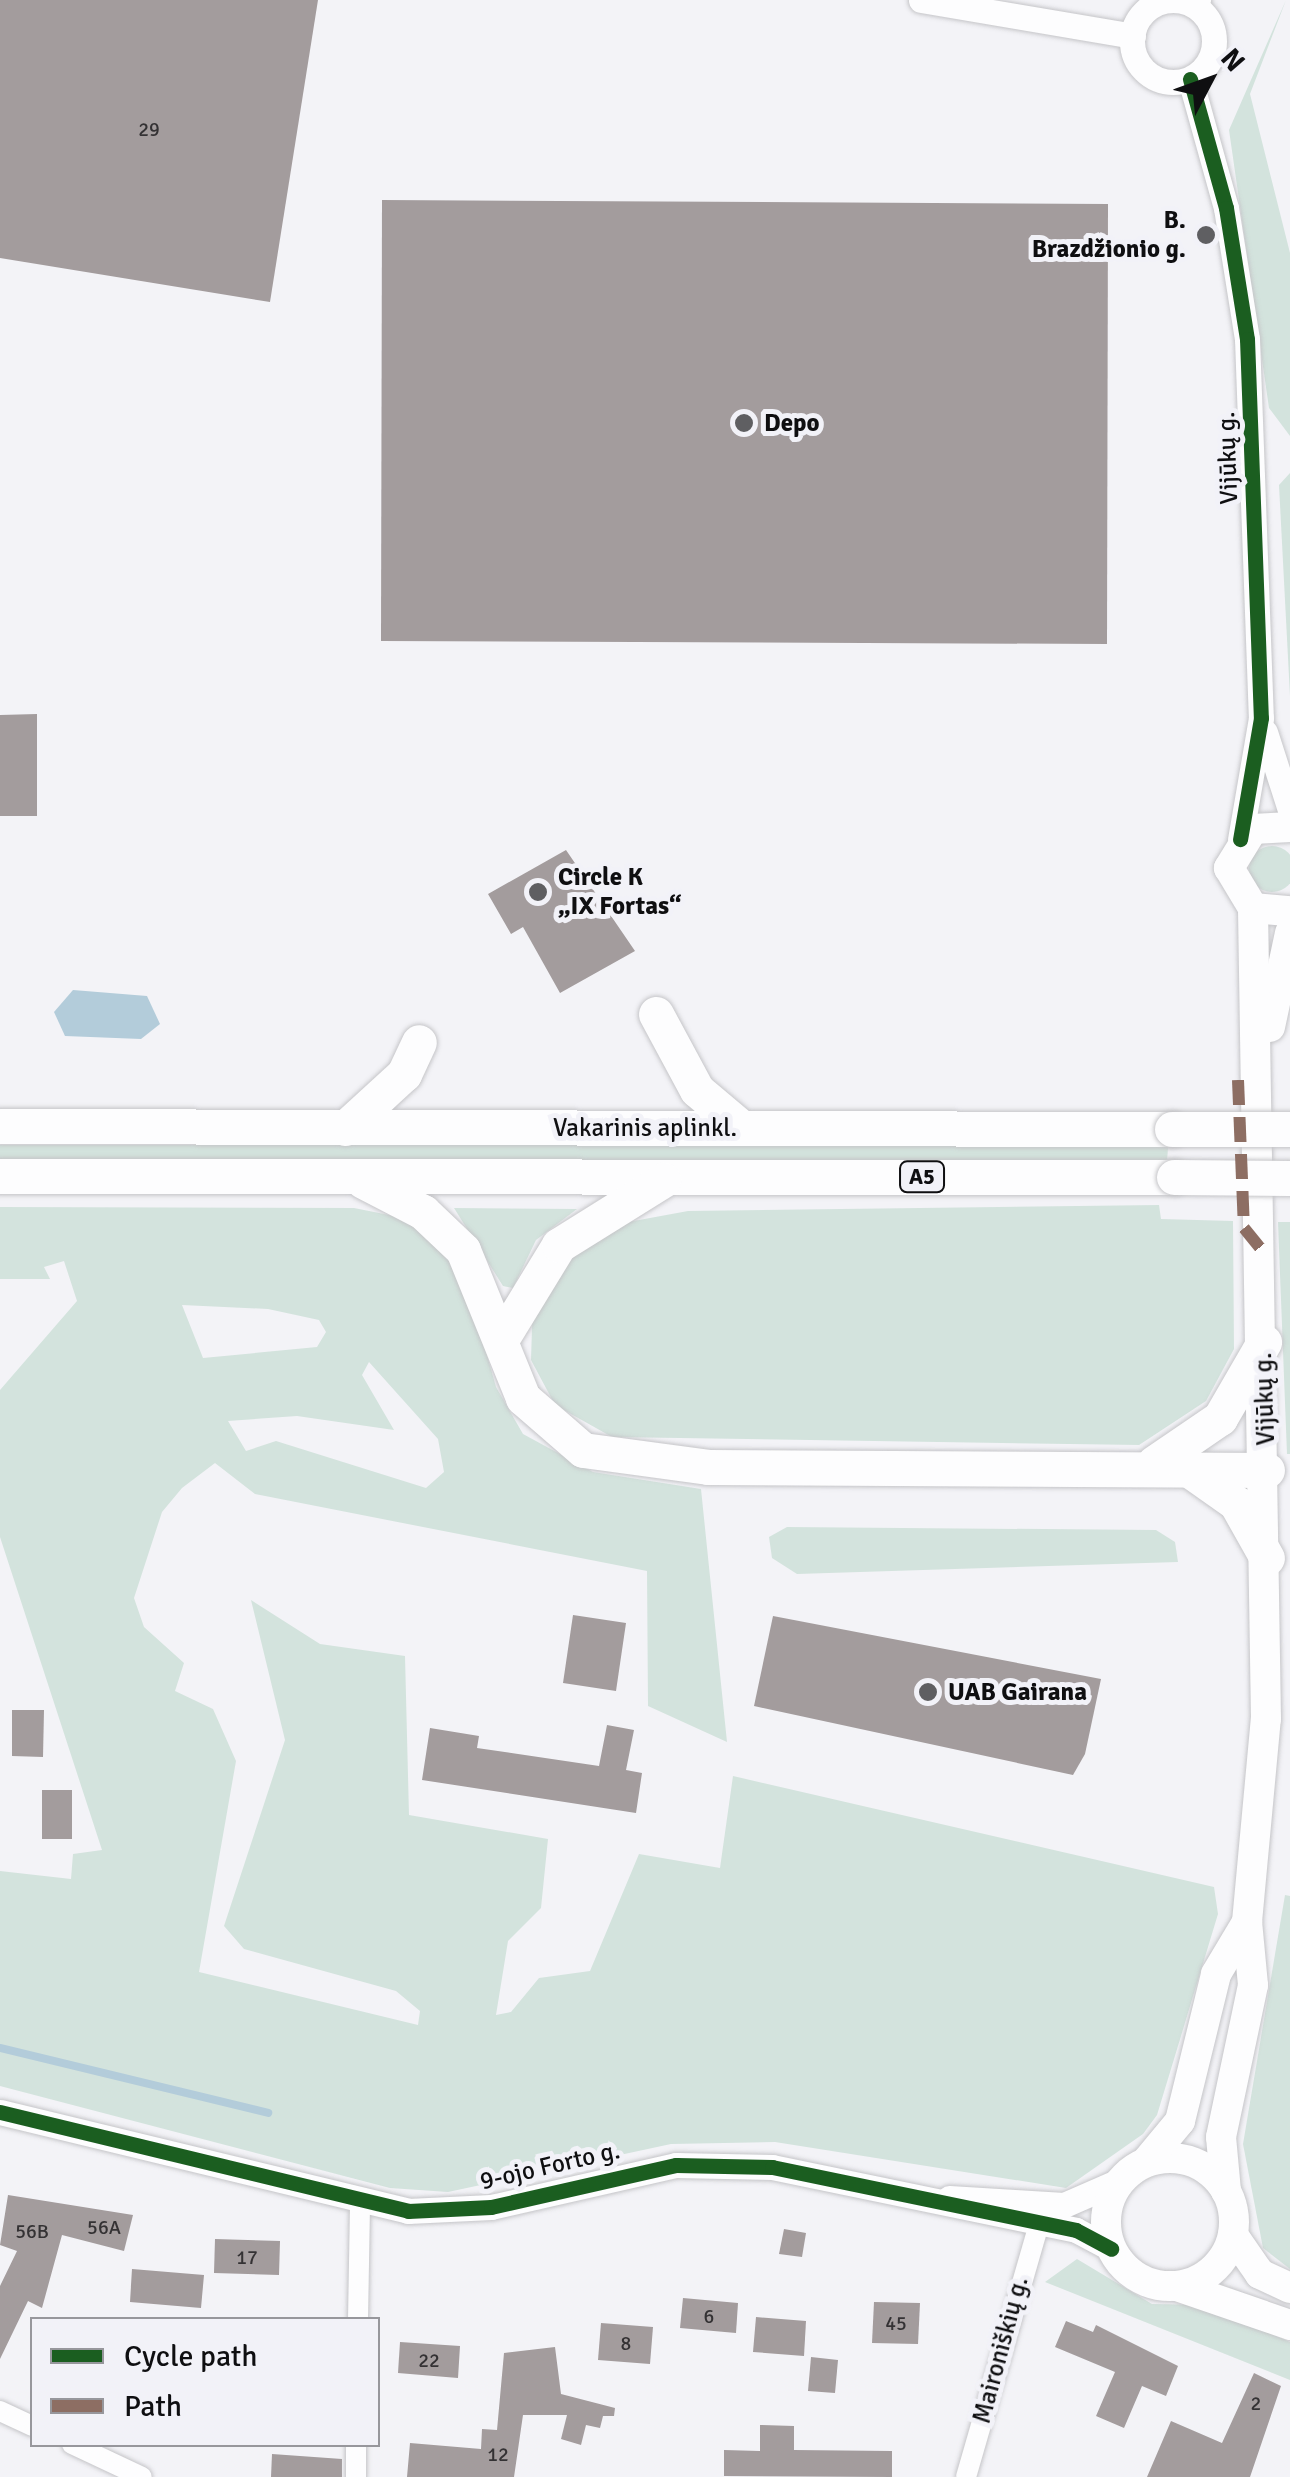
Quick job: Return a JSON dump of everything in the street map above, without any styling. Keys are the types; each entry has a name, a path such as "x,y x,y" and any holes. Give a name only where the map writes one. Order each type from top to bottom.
{"highway":[{"path":"656,1014 697,1090 742,1128"},
{"path":"345,1128 394,1085 419,1042"},
{"name":"Vakarinis aplinkl.","path":"4,1126 1290,1129"},
{"name":"Vakarinis aplinkl.","path":"0,1176 1290,1178"},
{"path":"353,1176 444,1228 478,1274 504,1335 512,1376 538,1420 584,1450 618,1460 1267,1470"},
{"path":"504,1335 559,1244 670,1177"},
{"path":"1149,1466 1220,1418 1264,1342"},
{"path":"1184,1467 1236,1503 1267,1558"}],"main road":[{"path":"1240,839 1267,824 1290,827"},
{"name":"Vijūkų g.","path":"1226,2191 1221,2137 1253,1985 1247,1922 1263,1797 1267,1558 1261,1056 1252,908 1232,884 1240,839"},
{"path":"1252,908 1290,911"},
{"name":"Vijūkų g.","path":"1261,1056 1284,992 1290,933"},
{"name":"Vijūkų g.","path":"1146,2162 1180,2121 1216,1974 1247,1922"},
{"path":"1290,2288 1260,2274 1233,2235 1226,2191 1200,2165 1146,2162 1119,2181 1106,2214 1111,2249 1138,2278 1177,2286 1290,2324"},
{"path":"1177,2286 1213,2269 1233,2235"}],"street":[{"path":"921,0 1133,36"},
{"path":"1157,4 1199,4 1214,40 1190,79 1148,74 1133,36 1157,4"},
{"name":"Vijūkų g.","path":"1190,79 1226,208 1247,339 1262,718 1290,810"},
{"name":"Vijūkų g.","path":"1240,839 1262,718"},
{"path":"1269,747 1290,769"},
{"name":"9-ojo Forto g.","path":"0,2112 360,2203 446,2213 717,2164 1041,2214 1111,2249"},
{"path":"1041,2214 1119,2181"},
{"path":"358,2317 360,2203"},
{"name":"Maironiškių g.","path":"966,2477 1041,2214"},
{"path":"0,2411 30,2425"},
{"path":"78,2447 142,2477"},
{"path":"356,2447 356,2477"}],"shaded area":[{"path":"1286,0 1250,94 1290,253 1290,436 1269,408 1229,130"},
{"path":"1290,473 1290,696 1279,485"},
{"path":"1272,846 1289,852 1289,886 1272,892 1255,886 1249,869 1255,852"},
{"path":"0,1145 1168,1147 1167,1162 0,1159"},
{"path":"1159,1205 1161,1219 1233,1221 1234,1349 1206,1401 1139,1445 612,1437 555,1405 531,1360 533,1296 570,1251 612,1225 688,1211"},
{"path":"0,1207 354,1208 404,1218 464,1274 496,1387 523,1434 593,1472 701,1489 727,1742 648,1706 647,1571 255,1494 215,1463 182,1488 162,1512 134,1598 144,1627 184,1663 175,1691 213,1709 236,1761 199,1972 418,2025 420,2011 396,1991 244,1949 224,1926 285,1740 251,1600 320,1644 405,1656 409,1815 548,1839 541,1908 508,1941 496,2015 511,2012 539,1978 590,1971 639,1854 720,1868 733,1776 1214,1887 1218,1914 1157,2115 1143,2134 1066,2188 775,2142 671,2144 448,2192 390,2188 0,2086 0,1871 71,1879 73,1854 102,1850 0,1537 0,1390 77,1301 64,1261 44,1267 50,1279 0,1279","holes":["182,1305 268,1309 319,1320 326,1332 317,1347 203,1358","369,1362 438,1439 444,1472 426,1488 276,1441 246,1451 228,1421 297,1416 394,1430 362,1375"]},
{"path":"454,1208 577,1209 536,1240 513,1288 503,1286"},
{"path":"1278,1222 1290,1222 1290,1454 1287,1454"},
{"path":"787,1527 1156,1530 1175,1542 1178,1562 797,1574 772,1558 769,1537"},
{"path":"1285,1895 1290,1896 1290,2269 1263,2248 1243,2144"},
{"path":"1077,2259 1152,2304 1206,2305 1290,2342 1290,2380 1045,2282"}],"water":[{"path":"73,990 147,996 160,1024 141,1039 65,1036 54,1012"}],"building":[{"path":"0,0 318,0 270,302 0,258"},
{"name":"Depo","path":"382,200 1108,204 1107,644 381,641"},
{"path":"37,714 37,816 0,816 0,715"},
{"path":"566,850 635,951 560,993 523,927 511,934 488,894"},
{"path":"573,1615 626,1623 616,1691 563,1683"},
{"name":"UAB Gairana","path":"773,1616 1101,1679 1085,1754 1073,1775 754,1706"},
{"path":"12,1710 44,1710 43,1757 12,1756"},
{"path":"607,1725 634,1730 626,1770 642,1773 636,1813 422,1780 430,1728 479,1736 477,1748 599,1766"},
{"path":"42,1790 72,1790 72,1839 42,1839"},
{"path":"8,2195 133,2215 124,2251 62,2235 42,2308 28,2301 0,2359 0,2286 17,2251 0,2245"},
{"path":"784,2229 806,2233 802,2257 779,2254"},
{"path":"215,2239 280,2241 279,2275 214,2273"},
{"path":"132,2269 204,2275 201,2308 130,2302"},
{"path":"683,2298 738,2303 736,2333 680,2328"},
{"path":"874,2302 920,2303 918,2344 872,2343"},
{"path":"756,2317 806,2321 804,2356 753,2352"},
{"path":"1066,2321 1093,2332 1096,2325 1178,2366 1166,2396 1142,2386 1124,2428 1096,2416 1115,2372 1055,2347"},
{"path":"601,2323 653,2327 650,2364 598,2360"},
{"path":"400,2342 460,2346 458,2378 398,2373"},
{"path":"555,2347 561,2394 615,2408 614,2416 603,2416 600,2428 586,2425 581,2445 561,2439 567,2415 523,2415 514,2477 407,2477 410,2443 481,2449 482,2429 497,2430 504,2353"},
{"path":"811,2357 838,2360 835,2393 808,2391"},
{"path":"1254,2373 1281,2386 1250,2477 1147,2477 1171,2421 1222,2443"},
{"path":"760,2425 794,2426 794,2450 892,2451 892,2477 724,2476 724,2450 760,2451"},
{"path":"272,2454 342,2459 342,2477 271,2477"}],"waterway":[{"path":"0,2048 268,2113"}],"marked path":[{"path":"1238,1080 1244,1228 1262,1250"}],"cycle path":[{"path":"1190,79 1226,208 1247,339 1261,718 1240,839"},
{"path":"0,2112 408,2211 491,2207 676,2165 772,2167 1076,2230 1111,2249"}],"place":[{"name":"B. Brazdžionio g.","path":"1206,235"},
{"name":"Depo","path":"744,423"},
{"name":"Circle K „IX Fortas“","path":"538,892"},
{"name":"UAB Gairana","path":"928,1692"}]}
